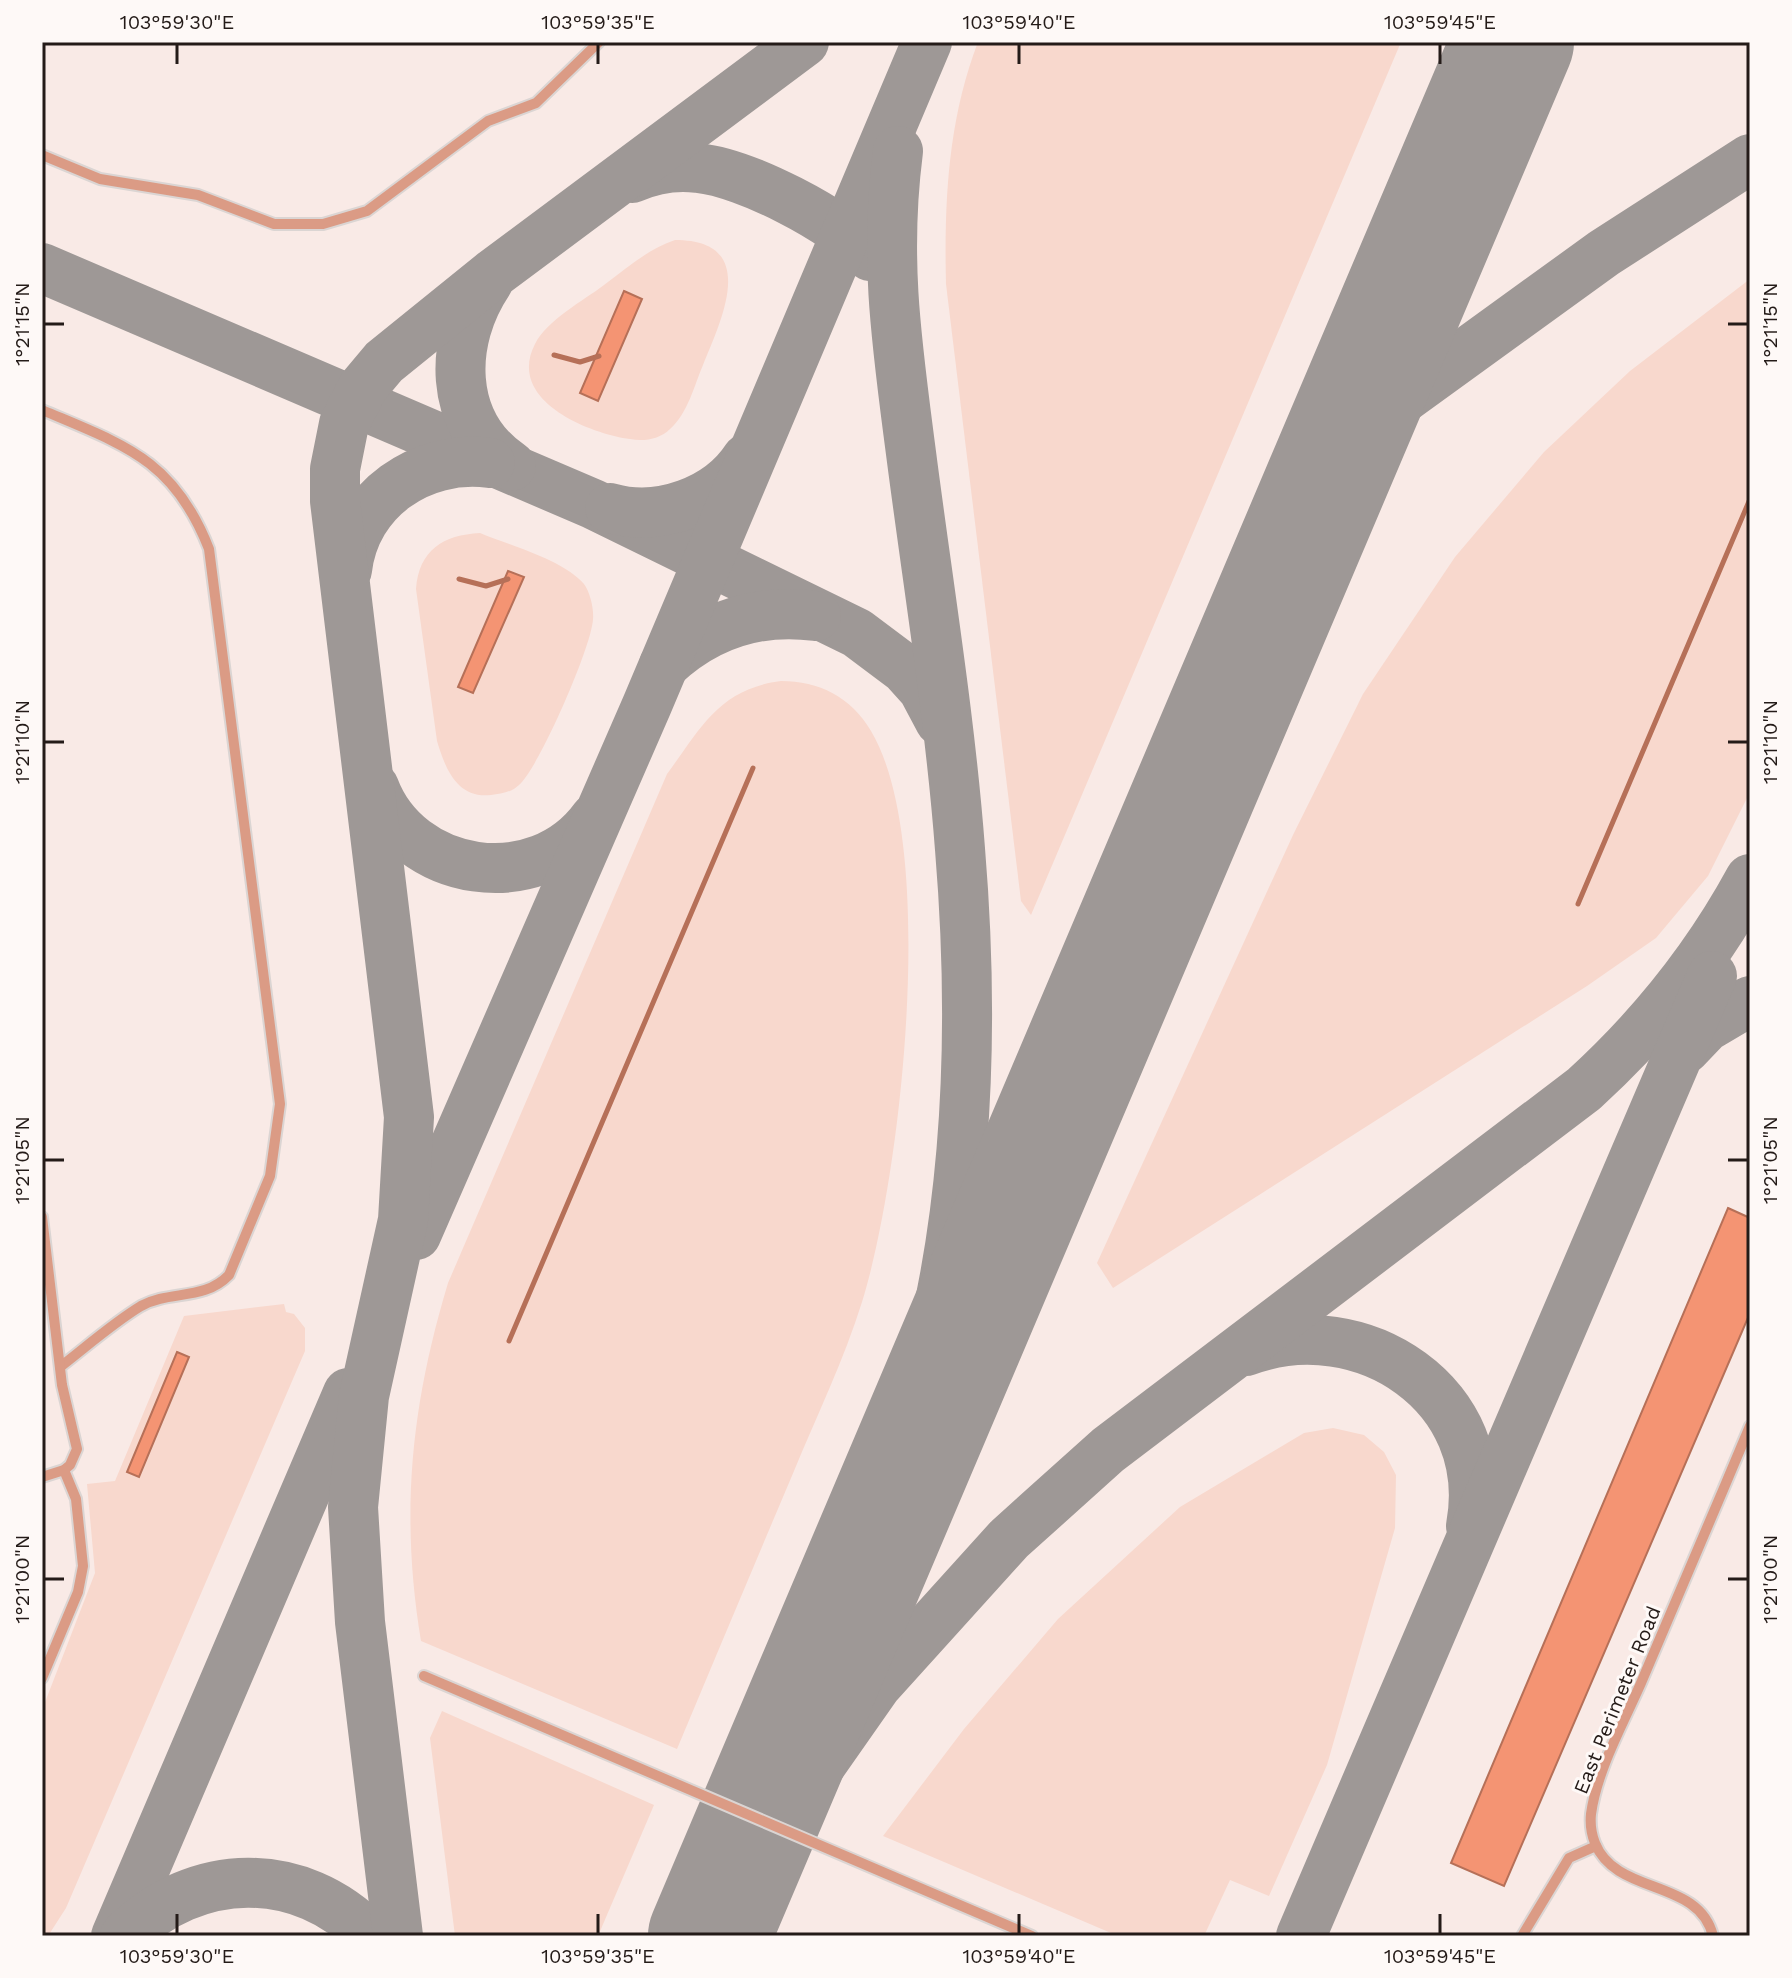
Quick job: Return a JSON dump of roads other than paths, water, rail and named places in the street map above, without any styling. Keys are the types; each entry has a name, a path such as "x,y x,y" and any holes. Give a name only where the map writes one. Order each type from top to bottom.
{"lane":[{"path":"42,155 100,179 198,195 274,224 323,224 367,211 488,121 536,103 599,42"},
{"path":"42,410 128,447 148,461 187,502 209,549 280,1104 270,1176 229,1275 221,1284 200,1293 142,1306 60,1367"},
{"path":"42,1217 60,1367 77,1449 70,1465 64,1470 42,1477"},
{"name":"East Perimeter Road","path":"1596,1846 1591,1829 1596,1796 1750,1426"},
{"path":"42,1678 78,1592 83,1566 76,1499 64,1470"},
{"path":"424,1676 1032,1936"},
{"path":"1522,1936 1569,1858 1596,1846 1618,1871 1699,1908 1709,1921 1713,1936"}],"waterway":[{"path":"554,355 580,362 599,356"},
{"path":"1578,904 1750,499"},
{"path":"459,579 486,586 508,579"},
{"path":"509,1341 753,768"}]}
